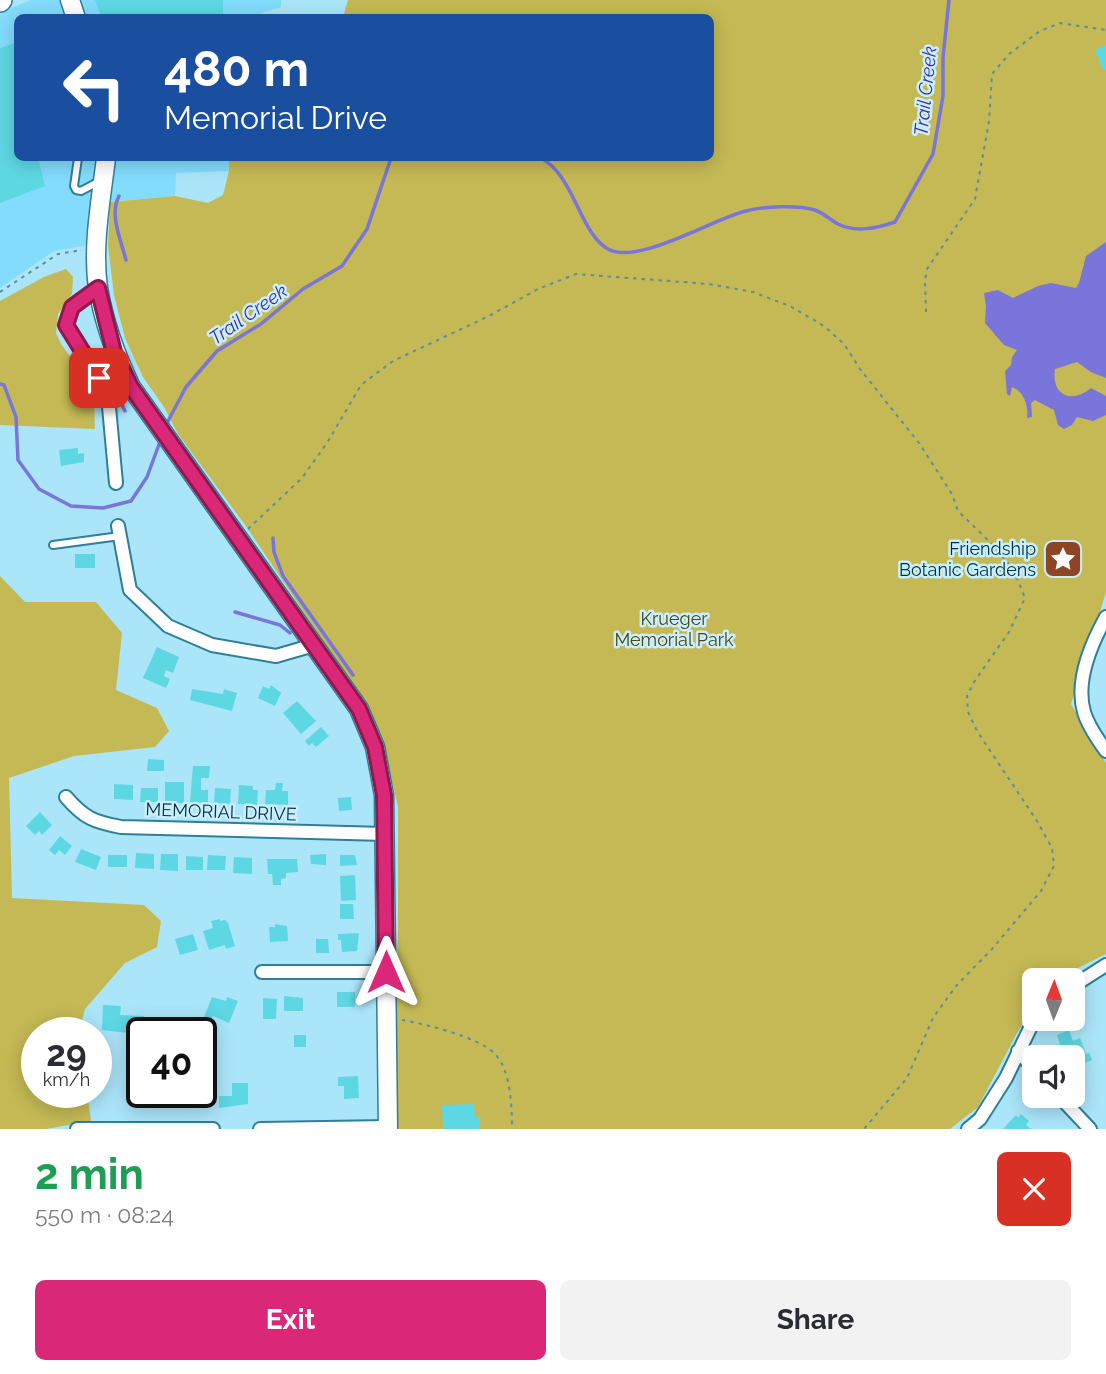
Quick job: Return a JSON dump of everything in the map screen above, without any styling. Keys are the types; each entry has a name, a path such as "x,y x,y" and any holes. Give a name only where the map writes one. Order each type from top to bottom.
{"street":[{"path":"106,161 97,248 98,288 114,352 131,387 359,709 375,747 384,795 388,1128 260,1129"},
{"path":"98,288 72,307 66,325 108,396 116,483"},
{"path":"119,531 130,590 168,626 212,645 276,656 314,645"},
{"path":"1106,617 1084,670 1082,699 1084,714 1106,751"},
{"name":"MEMORIAL DRIVE","path":"66,797 82,814 99,823 121,827 385,834"},
{"path":"1085,978 1106,965"},
{"path":"262,972 386,972"},
{"path":"968,1129 980,1119 1006,1077 1028,1031"},
{"path":"1018,1051 1022,1056"},
{"path":"1070,1108 1090,1129"},
{"path":"77,1129 213,1129"}],"lane":[{"path":"78,161 74,186 76,190 81,191 103,180"},
{"path":"53,545 119,531"}],"path":[{"path":"926,312 927,269 975,199 989,121 992,74 1019,46 1040,31 1060,23 1106,30"},
{"path":"0,292 58,254 97,248"},
{"path":"238,539 302,478 327,443 361,385 393,361 489,316 538,289 576,274 709,284 753,292 790,306 824,326 844,344 860,369 919,443 952,494 958,511 995,546 1014,571 1025,598 1009,632 974,682 967,696 968,712 977,731 1037,821 1052,848 1054,866 1041,891 992,949 956,986 933,1018 906,1078 864,1129"},
{"path":"387,1019 451,1033 471,1040 495,1054 502,1066 512,1100 512,1129"}],"shaded area":[{"path":"31,0 281,0 281,7 259,14 14,14 14,161 229,161 229,171 176,173 175,196 94,203 89,245 54,251 0,288 0,13"},
{"path":"1106,242 1106,378 1077,362 1055,369 1055,378 1059,390 1069,396 1076,396 1091,388 1106,396 1106,415 1093,421 1077,417 1072,425 1064,429 1058,425 1054,410 1035,400 1031,403 1032,417 1027,418 1026,404 1020,392 1012,387 1010,396 1007,394 1005,371 1011,365 1017,350 1004,345 985,323 984,293 998,290 1013,298 1051,283 1076,288 1086,256"}],"green space":[{"name":"Krueger Memorial Park","path":"348,0 1106,0 1106,592 1071,704 1106,763 1106,954 1078,968 1022,968 1022,1025 978,1107 950,1129 397,1129 395,1012 398,807 373,715 248,529 178,434 164,407 143,377 125,338 114,295 108,245 110,202 175,196 208,203 223,195 229,161 714,161 714,14 344,14"},
{"path":"66,269 73,277 72,294 58,314 56,333 89,382 94,394 95,429 0,425 0,301 44,277"},
{"path":"0,576 25,602 96,602 122,633 116,690 157,708 169,731 155,747 74,756 9,778 12,898 144,905 161,921 157,947 125,963 85,1009 83,1017 21,1017 21,1108 89,1108 91,1121 46,1129 0,1129"}],"building":[{"path":"95,0 223,0 223,14 100,14"},
{"path":"14,43 14,161 39,161 45,186 0,203 0,48"},
{"path":"1106,45 1106,69 1103,70 1095,50"},
{"path":"78,448 78,454 84,453 84,462 61,466 59,450"},
{"path":"75,554 95,554 95,568 75,568"},
{"path":"157,647 179,657 173,673 166,670 164,676 170,679 166,688 143,678"},
{"path":"271,685 281,693 275,706 258,698 263,686 269,689"},
{"path":"192,689 223,694 224,689 237,693 232,711 190,700"},
{"path":"297,701 316,721 301,734 283,713"},
{"path":"321,727 329,736 316,747 312,743 309,746 305,741"},
{"path":"148,759 164,760 164,771 147,771"},
{"path":"193,766 210,766 209,778 201,778 201,790 208,790 208,803 190,802"},
{"path":"165,782 184,782 184,803 165,803"},
{"path":"276,783 283,783 282,791 288,791 288,805 265,804 266,790 275,790"},
{"path":"114,784 133,785 133,800 114,799"},
{"path":"239,785 253,786 253,790 258,790 257,805 238,804"},
{"path":"141,788 158,788 158,802 140,802"},
{"path":"215,788 231,789 230,804 214,803"},
{"path":"351,797 352,810 339,811 338,798"},
{"path":"40,812 52,825 42,835 39,831 35,835 26,826"},
{"path":"60,836 72,846 65,855 59,850 55,855 49,850"},
{"path":"81,849 101,857 96,870 75,862"},
{"path":"136,853 154,854 154,869 135,868"},
{"path":"161,854 178,854 178,871 160,870"},
{"path":"326,854 326,865 311,864 310,855"},
{"path":"108,855 127,855 127,867 108,867"},
{"path":"208,855 226,856 225,870 207,870"},
{"path":"340,855 355,855 357,865 340,866"},
{"path":"186,856 203,857 203,870 186,870"},
{"path":"234,857 252,858 252,874 233,873"},
{"path":"267,859 297,859 298,872 286,873 286,878 281,879 281,885 273,885 272,874 268,874"},
{"path":"355,875 356,900 341,901 340,876"},
{"path":"340,904 353,904 354,919 340,919"},
{"path":"220,919 228,923 235,946 226,949 225,945 209,950 203,931 213,928 211,921"},
{"path":"275,924 287,926 288,941 270,942 269,927 275,927"},
{"path":"359,933 357,951 342,952 338,934"},
{"path":"193,934 198,950 180,955 175,939"},
{"path":"316,939 328,939 329,953 316,953"},
{"path":"337,992 355,992 355,1007 337,1007"},
{"path":"284,996 303,998 303,1011 284,1011"},
{"path":"212,997 226,1001 227,997 238,1001 229,1023 213,1016 204,1017"},
{"path":"263,998 277,999 276,1019 263,1019"},
{"path":"103,1005 121,1006 120,1015 144,1017 126,1017 126,1033 112,1031 112,1017 103,1017"},
{"path":"1069,1031 1073,1041 1080,1038 1083,1045 1060,1045 1057,1035"},
{"path":"294,1035 306,1035 306,1047 294,1047"},
{"path":"1085,1051 1089,1053 1092,1060 1085,1063"},
{"path":"358,1076 359,1098 344,1099 344,1086 338,1086 338,1077"},
{"path":"232,1083 248,1083 248,1104 219,1108 219,1096 232,1096"},
{"path":"474,1104 475,1117 480,1117 480,1129 443,1129 442,1105"},
{"path":"1021,1114 1029,1121 1026,1125 1031,1129 1003,1129 1016,1115 1018,1118"}],"waterway":[{"name":"Trail Creek","path":"545,161 562,178 591,232 600,243 610,250 623,253 658,246 732,215 762,208 808,208 845,227 859,229 895,222 933,154 943,96 943,58 949,0"},
{"name":"Trail Creek","path":"166,425 186,387 217,351 261,324 303,289 342,266 367,229 390,161"},
{"path":"119,196 115,211 126,260"},
{"path":"101,362 125,411"},
{"name":"Trail Creek","path":"0,384 4,385 16,417 18,460 39,489 71,506 103,508 131,501 147,477 161,439"},
{"path":"273,538 274,552 283,576 353,675"},
{"path":"235,612 280,625 290,633"}],"place":[{"name":"Friendship Botanic Gardens","path":"1063,559"}],"route":[{"path":"99,378 66,325 72,307 98,288 114,352 131,387 359,709 375,747 384,795 386,972"}]}
